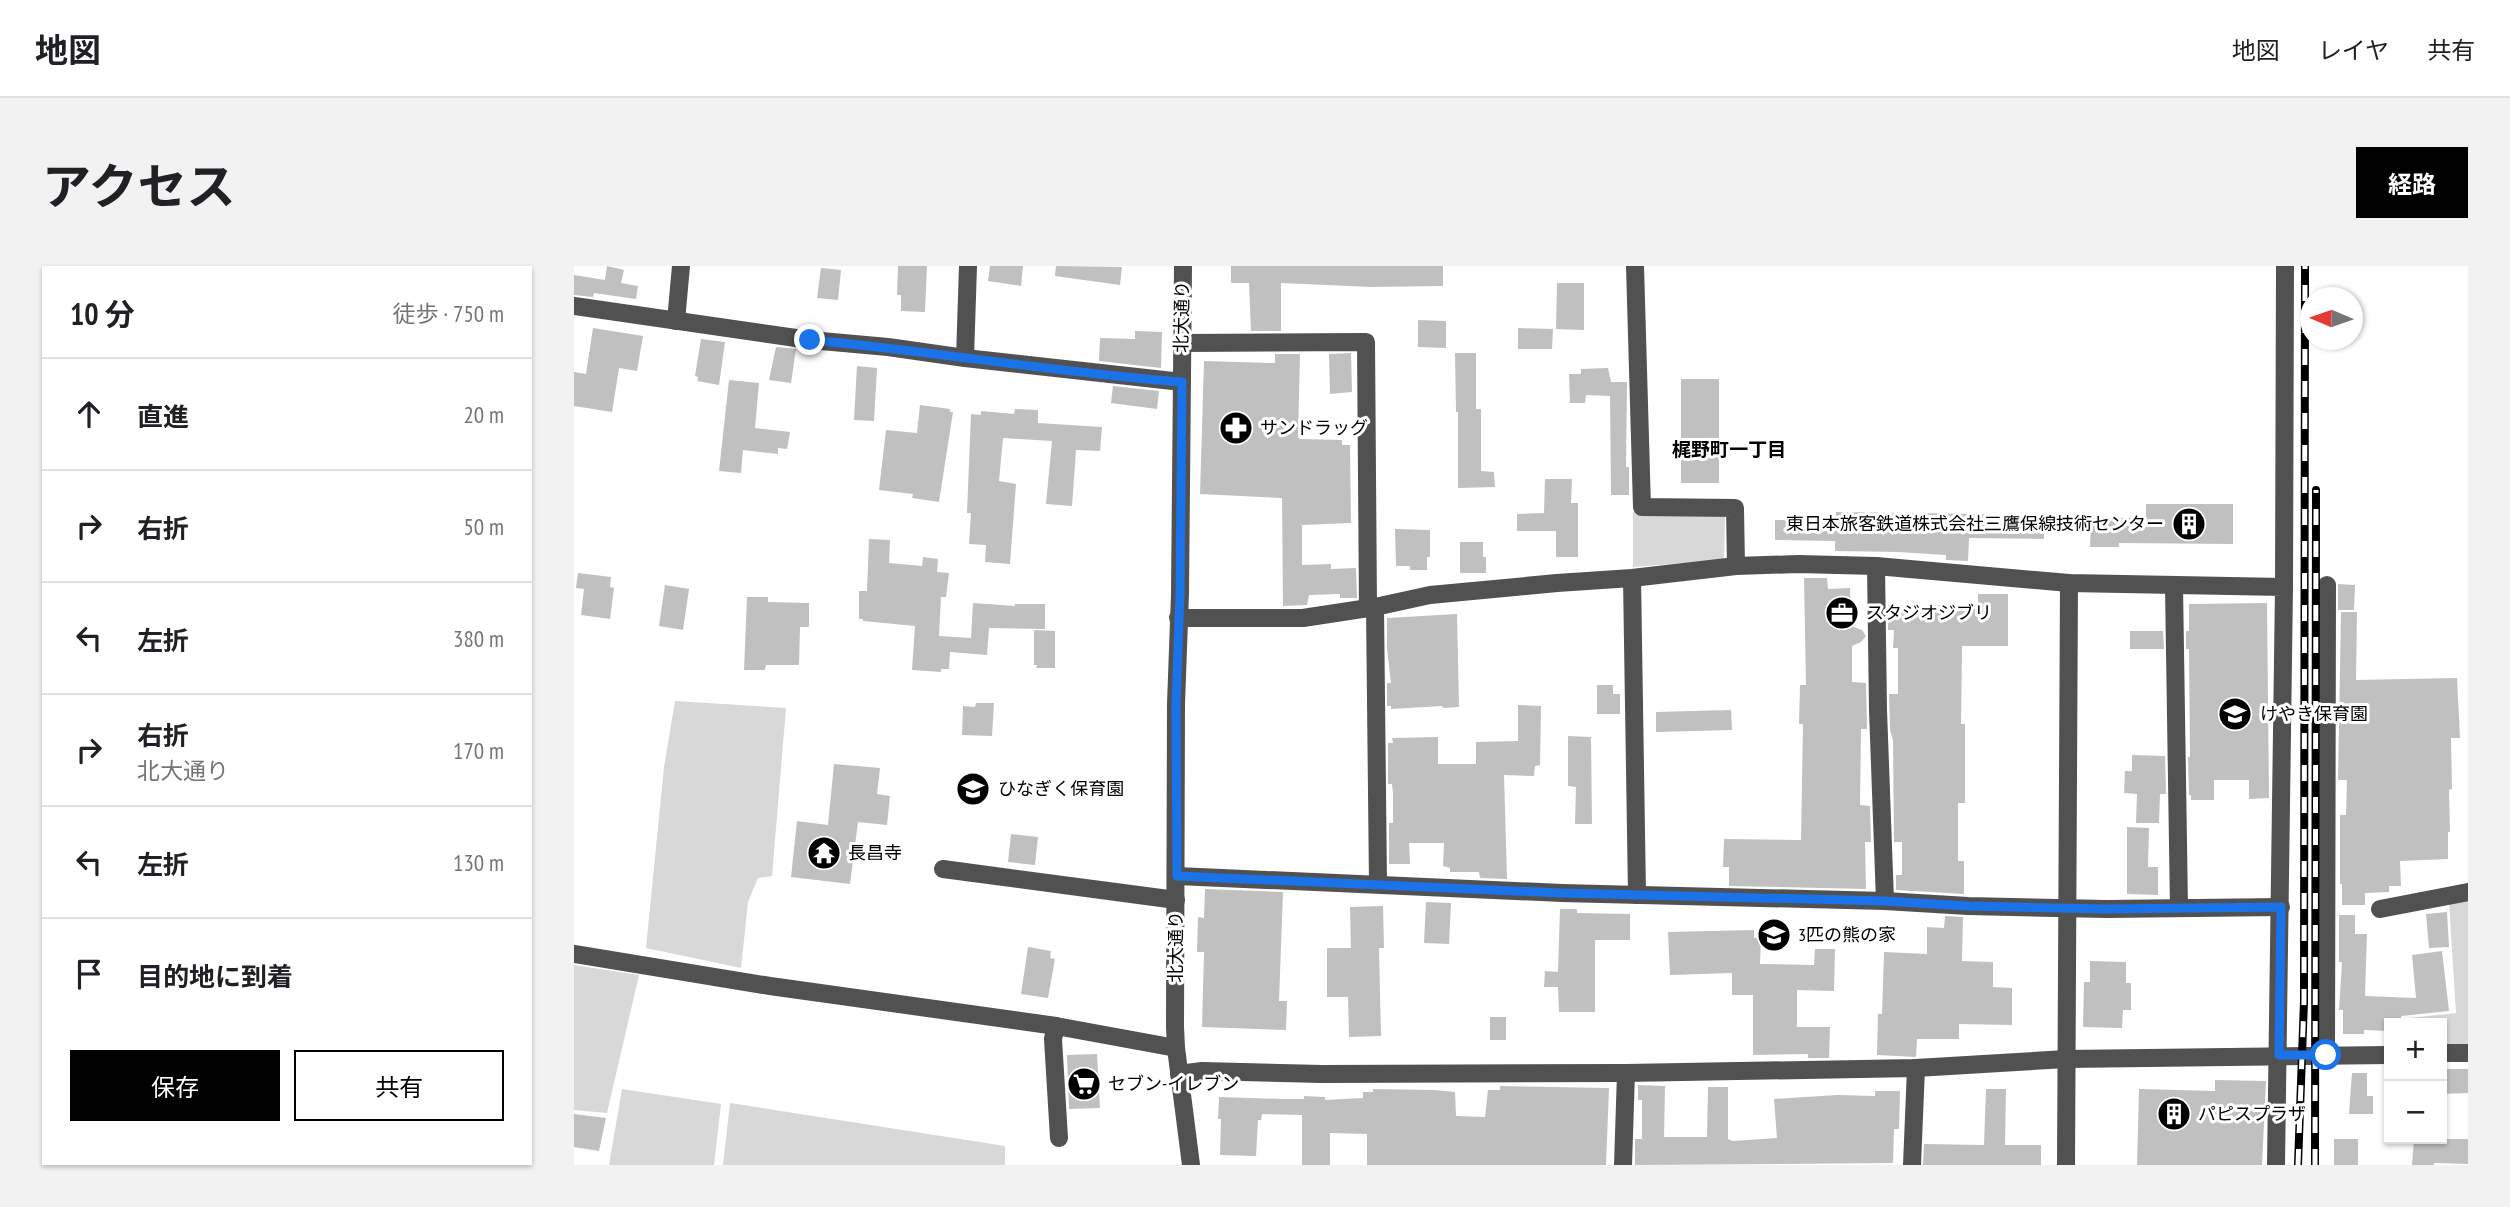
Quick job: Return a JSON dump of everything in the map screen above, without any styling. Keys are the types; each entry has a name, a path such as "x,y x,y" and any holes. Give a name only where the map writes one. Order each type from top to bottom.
{"street":[{"path":"676,321 681,266"},
{"path":"965,358 968,266"},
{"name":"北大通り","path":"1183,266 1176,704 1176,1048 1191,1165"},
{"path":"1635,266 1642,507 1735,508 1736,566"},
{"path":"2276,1165 2281,907 2285,266"},
{"path":"574,306 810,340 1182,382"},
{"path":"1182,343 1366,342 1378,884"},
{"path":"1178,618 1276,619 1371,608 1430,596 1736,566 1798,564 1876,566 2069,583 2284,587"},
{"path":"1876,566 1885,901"},
{"path":"1632,578 1637,895"},
{"path":"2066,1165 2069,583"},
{"path":"2326,1055 2327,585"},
{"path":"2174,586 2179,908"},
{"path":"943,869 1176,900"},
{"path":"1177,876 1968,906 2281,907"},
{"path":"2380,909 2468,892"},
{"path":"574,954 770,986 1056,1026 1176,1048"},
{"path":"1056,1026 1054,1040 1059,1138"},
{"path":"2447,1053 2468,1053"},
{"path":"1179,1074 1626,1073 1916,1068 2066,1059 2384,1055"},
{"path":"1912,1165 1916,1068"},
{"path":"1623,1165 1626,1073"}],"shaded area":[{"path":"1633,512 1725,516 1724,560 1633,567"},
{"path":"675,701 786,708 772,876 758,878 748,902 741,968 646,948 664,767"},
{"path":"2468,901 2468,1045 2447,1046 2447,1018 2410,1018 2456,1013 2449,902"},
{"path":"574,965 639,975 607,1113 574,1110"},
{"path":"622,1089 721,1104 714,1165 609,1165"},
{"path":"730,1103 1005,1146 1005,1165 723,1165"}],"building":[{"path":"607,266 624,270 621,283 638,286 636,299 594,293 593,297 574,295 574,275 605,280"},
{"path":"898,266 927,266 925,312 901,311 901,295 897,295"},
{"path":"990,266 1023,266 1021,286 988,281"},
{"path":"1056,266 1122,267 1120,285 1055,276"},
{"path":"1231,266 1443,266 1443,286 1371,287 1281,283 1281,331 1251,331 1249,283 1231,283"},
{"path":"821,268 841,270 838,300 817,298"},
{"path":"1557,283 1584,283 1584,330 1556,329"},
{"path":"1418,320 1446,321 1446,348 1418,347"},
{"path":"593,328 643,336 637,371 619,368 612,412 574,406 574,372 586,374"},
{"path":"1518,328 1553,329 1552,349 1518,349"},
{"path":"1135,331 1162,332 1161,368 1099,361 1100,338 1135,339"},
{"path":"701,339 725,342 719,385 697,381 698,377 695,376"},
{"path":"776,347 796,349 791,383 769,380"},
{"path":"1351,353 1352,392 1330,394 1329,354"},
{"path":"1455,353 1476,353 1476,409 1481,409 1481,471 1494,472 1495,487 1458,488"},
{"path":"1275,354 1300,354 1298,437 1342,440 1342,445 1350,445 1351,523 1302,525 1302,565 1331,564 1331,569 1356,568 1357,598 1340,598 1340,594 1309,595 1307,605 1283,606 1282,498 1200,494 1204,361 1275,363"},
{"path":"857,366 877,368 874,421 854,420"},
{"path":"1608,368 1611,382 1627,382 1626,467 1629,467 1629,495 1611,495 1610,396 1586,395 1585,403 1570,403 1569,374 1581,374 1581,369"},
{"path":"1681,379 1719,379 1719,483 1681,483"},
{"path":"729,380 759,383 755,428 790,432 787,449 778,448 778,454 743,450 741,473 719,471"},
{"path":"1113,386 1159,391 1157,409 1111,403"},
{"path":"920,405 950,409 950,412 953,412 939,502 912,498 913,494 879,490 886,430 917,433"},
{"path":"1015,409 1038,410 1038,423 1102,427 1100,451 1076,450 1072,506 1046,504 1052,441 1003,438 999,481 1016,484 1010,564 985,562 986,545 969,544 971,513 967,513 971,414 981,415 981,411 1014,414"},
{"path":"1545,479 1572,479 1571,503 1578,503 1578,557 1556,557 1556,531 1517,531 1517,514 1544,513"},
{"name":"東日本旅客鉄道株式会社三鷹保線技術センター","path":"2146,504 2233,504 2233,544 2119,543 2119,547 2090,547 2091,518 2146,518"},
{"path":"1836,512 2044,515 2044,539 1969,538 1968,561 1946,560 1946,555 1835,551 1835,541 1775,540 1775,520 1836,521"},
{"path":"1395,529 1430,530 1427,570 1410,570 1410,566 1396,566"},
{"path":"869,539 890,540 889,563 922,566 923,557 938,559 937,572 949,573 946,597 941,597 939,636 971,638 973,603 1015,606 1045,604 1045,629 989,628 987,655 950,652 949,669 941,669 941,672 912,670 915,626 859,619 859,591 867,591"},
{"path":"1460,542 1483,542 1486,573 1460,573"},
{"path":"578,573 611,577 610,587 614,588 610,619 581,615 584,589 576,588"},
{"path":"1804,578 1827,578 1828,589 1850,588 1851,626 1862,630 1866,636 1852,646 1852,682 1866,683 1867,729 1861,729 1860,805 1870,806 1871,842 1865,842 1866,889 1729,886 1729,867 1723,867 1724,839 1801,840 1803,724 1799,724 1800,685 1806,685"},
{"path":"2338,584 2355,585 2354,610 2338,610"},
{"path":"665,585 689,589 683,630 659,626"},
{"path":"1978,594 2008,594 2008,646 1962,646 1961,724 1965,724 1965,803 1958,803 1958,861 1964,861 1964,894 1896,890 1896,875 1902,875 1902,842 1894,842 1893,740 1890,730 1889,694 1898,694 1898,648 1893,648 1894,630 1888,630 1888,608 1933,610 1934,605 1978,606"},
{"path":"747,597 768,597 768,602 809,603 809,627 800,627 799,665 766,665 765,670 744,670"},
{"name":"けやき保育園","path":"2267,603 2269,798 2249,799 2249,780 2214,780 2214,800 2191,800 2188,757 2189,649 2186,649 2189,604"},
{"path":"2341,612 2357,612 2356,680 2457,678 2460,738 2451,738 2452,789 2449,790 2448,859 2400,861 2401,886 2389,886 2389,892 2365,893 2365,905 2342,905 2340,884 2340,815 2346,815 2347,780 2338,780"},
{"path":"1457,614 1459,707 1391,709 1391,706 1387,706 1387,683 1391,683 1387,618"},
{"path":"1034,630 1055,631 1055,668 1036,668 1037,665 1034,665"},
{"path":"2130,631 2163,631 2164,649 2130,649"},
{"path":"1597,685 1613,685 1613,694 1620,694 1620,714 1597,714"},
{"path":"976,703 994,703 992,736 962,735 963,706 975,707"},
{"path":"1518,705 1541,706 1540,765 1535,766 1534,776 1504,775 1507,879 1480,878 1479,872 1450,872 1450,868 1443,866 1444,843 1409,843 1410,864 1389,864 1389,823 1393,823 1393,794 1392,784 1388,784 1388,743 1393,743 1392,738 1438,737 1438,764 1476,764 1476,742 1518,741"},
{"path":"1731,710 1732,730 1656,732 1656,712"},
{"path":"1568,736 1591,737 1592,824 1575,824 1576,787 1568,786"},
{"path":"2132,755 2165,756 2166,794 2160,794 2159,823 2136,823 2137,794 2124,793 2125,771 2132,771"},
{"path":"834,764 880,768 877,794 890,796 887,825 858,822 850,884 791,877 797,821 828,825"},
{"path":"2127,827 2149,828 2148,867 2158,867 2158,895 2127,894"},
{"path":"1011,834 1038,837 1035,865 1008,862"},
{"path":"1205,889 1283,892 1279,1001 1287,1001 1286,1030 1202,1027 1204,952 1197,952 1198,917 1204,918"},
{"path":"1426,902 1451,903 1449,944 1424,943"},
{"path":"1383,906 1384,948 1379,948 1381,1036 1349,1037 1348,997 1327,997 1327,948 1351,948 1350,907"},
{"path":"1560,909 1577,909 1577,913 1630,914 1630,940 1595,940 1595,1012 1559,1012 1558,987 1544,987 1545,971 1558,972"},
{"path":"2447,912 2449,947 2429,948 2426,914"},
{"path":"2339,915 2355,915 2355,934 2367,934 2365,996 2416,998 2412,955 2442,951 2449,1011 2384,1018 2384,1031 2364,1030 2364,1034 2343,1034 2343,1010 2339,1010 2342,962 2339,962"},
{"path":"1945,916 1963,917 1962,961 1993,962 1993,987 2012,988 2012,1025 1959,1024 1959,1039 1917,1039 1916,1057 1877,1055 1878,1014 1882,1014 1884,952 1927,954 1927,927 1944,928"},
{"path":"1754,930 1754,938 1761,938 1760,964 1814,965 1815,949 1835,949 1834,991 1797,990 1797,1027 1830,1027 1829,1058 1808,1058 1808,1054 1753,1055 1753,995 1732,995 1732,973 1670,975 1668,932"},
{"path":"1028,947 1051,951 1050,958 1055,959 1048,998 1021,994"},
{"path":"2090,961 2126,962 2126,983 2131,983 2131,1010 2123,1010 2122,1028 2083,1027 2084,982 2090,982"},
{"path":"1490,1017 1506,1017 1506,1040 1490,1040"},
{"path":"1097,1054 1100,1108 1069,1109 1067,1055"},
{"path":"2447,1069 2468,1069 2468,1093 2447,1094"},
{"path":"2352,1073 2367,1073 2367,1096 2373,1096 2373,1114 2349,1114"},
{"path":"2215,1080 2266,1081 2262,1165 2137,1165 2139,1089 2215,1091"},
{"path":"1638,1085 1665,1086 1664,1137 1707,1137 1708,1087 1728,1087 1728,1139 1733,1141 1777,1138 1774,1099 1837,1095 1875,1096 1875,1091 1900,1091 1899,1129 1894,1129 1893,1163 1635,1165 1635,1139 1642,1139 1642,1100 1638,1100"},
{"path":"1500,1086 1609,1088 1606,1165 1367,1165 1367,1134 1330,1133 1330,1165 1302,1165 1302,1115 1262,1114 1261,1120 1258,1120 1256,1156 1220,1155 1219,1097 1304,1099 1304,1096 1325,1097 1325,1100 1363,1098 1363,1092 1373,1092 1373,1089 1435,1090 1455,1092 1456,1116 1485,1117 1488,1090 1500,1090"},
{"path":"1986,1089 2006,1089 2005,1145 2041,1145 2041,1165 1923,1165 1924,1144 1984,1145"},
{"path":"574,1114 606,1118 599,1151 574,1147"},
{"path":"2334,1139 2358,1139 2358,1165 2334,1165"},
{"path":"2447,1139 2468,1139 2468,1164 2412,1165 2414,1144 2447,1144"}],"railway":[{"path":"2298,1165 2304,1001 2305,266"},
{"path":"2315,1165 2316,490"}],"place":[{"name":"サンドラッグ","path":"1236,428"},
{"name":"東日本旅客鉄道株式会社三鷹保線技術センター","path":"2189,524"},
{"name":"スタジオジブリ","path":"1842,613"},
{"name":"けやき保育園","path":"2235,714"},
{"name":"ひなぎく保育園","path":"973,789"},
{"name":"長昌寺","path":"824,853"},
{"name":"3匹の熊の家","path":"1774,935"},
{"name":"セブン-イレブン","path":"1084,1084"},
{"name":"パピスプラザ","path":"2174,1114"}],"district":[{"name":"梶野町一丁目","path":"1729,449"}],"route":[{"path":"810,340 1182,382 1176,704 1177,876 1562,893 1885,901 1968,906 2107,909 2281,907 2279,1055 2326,1055"}]}
